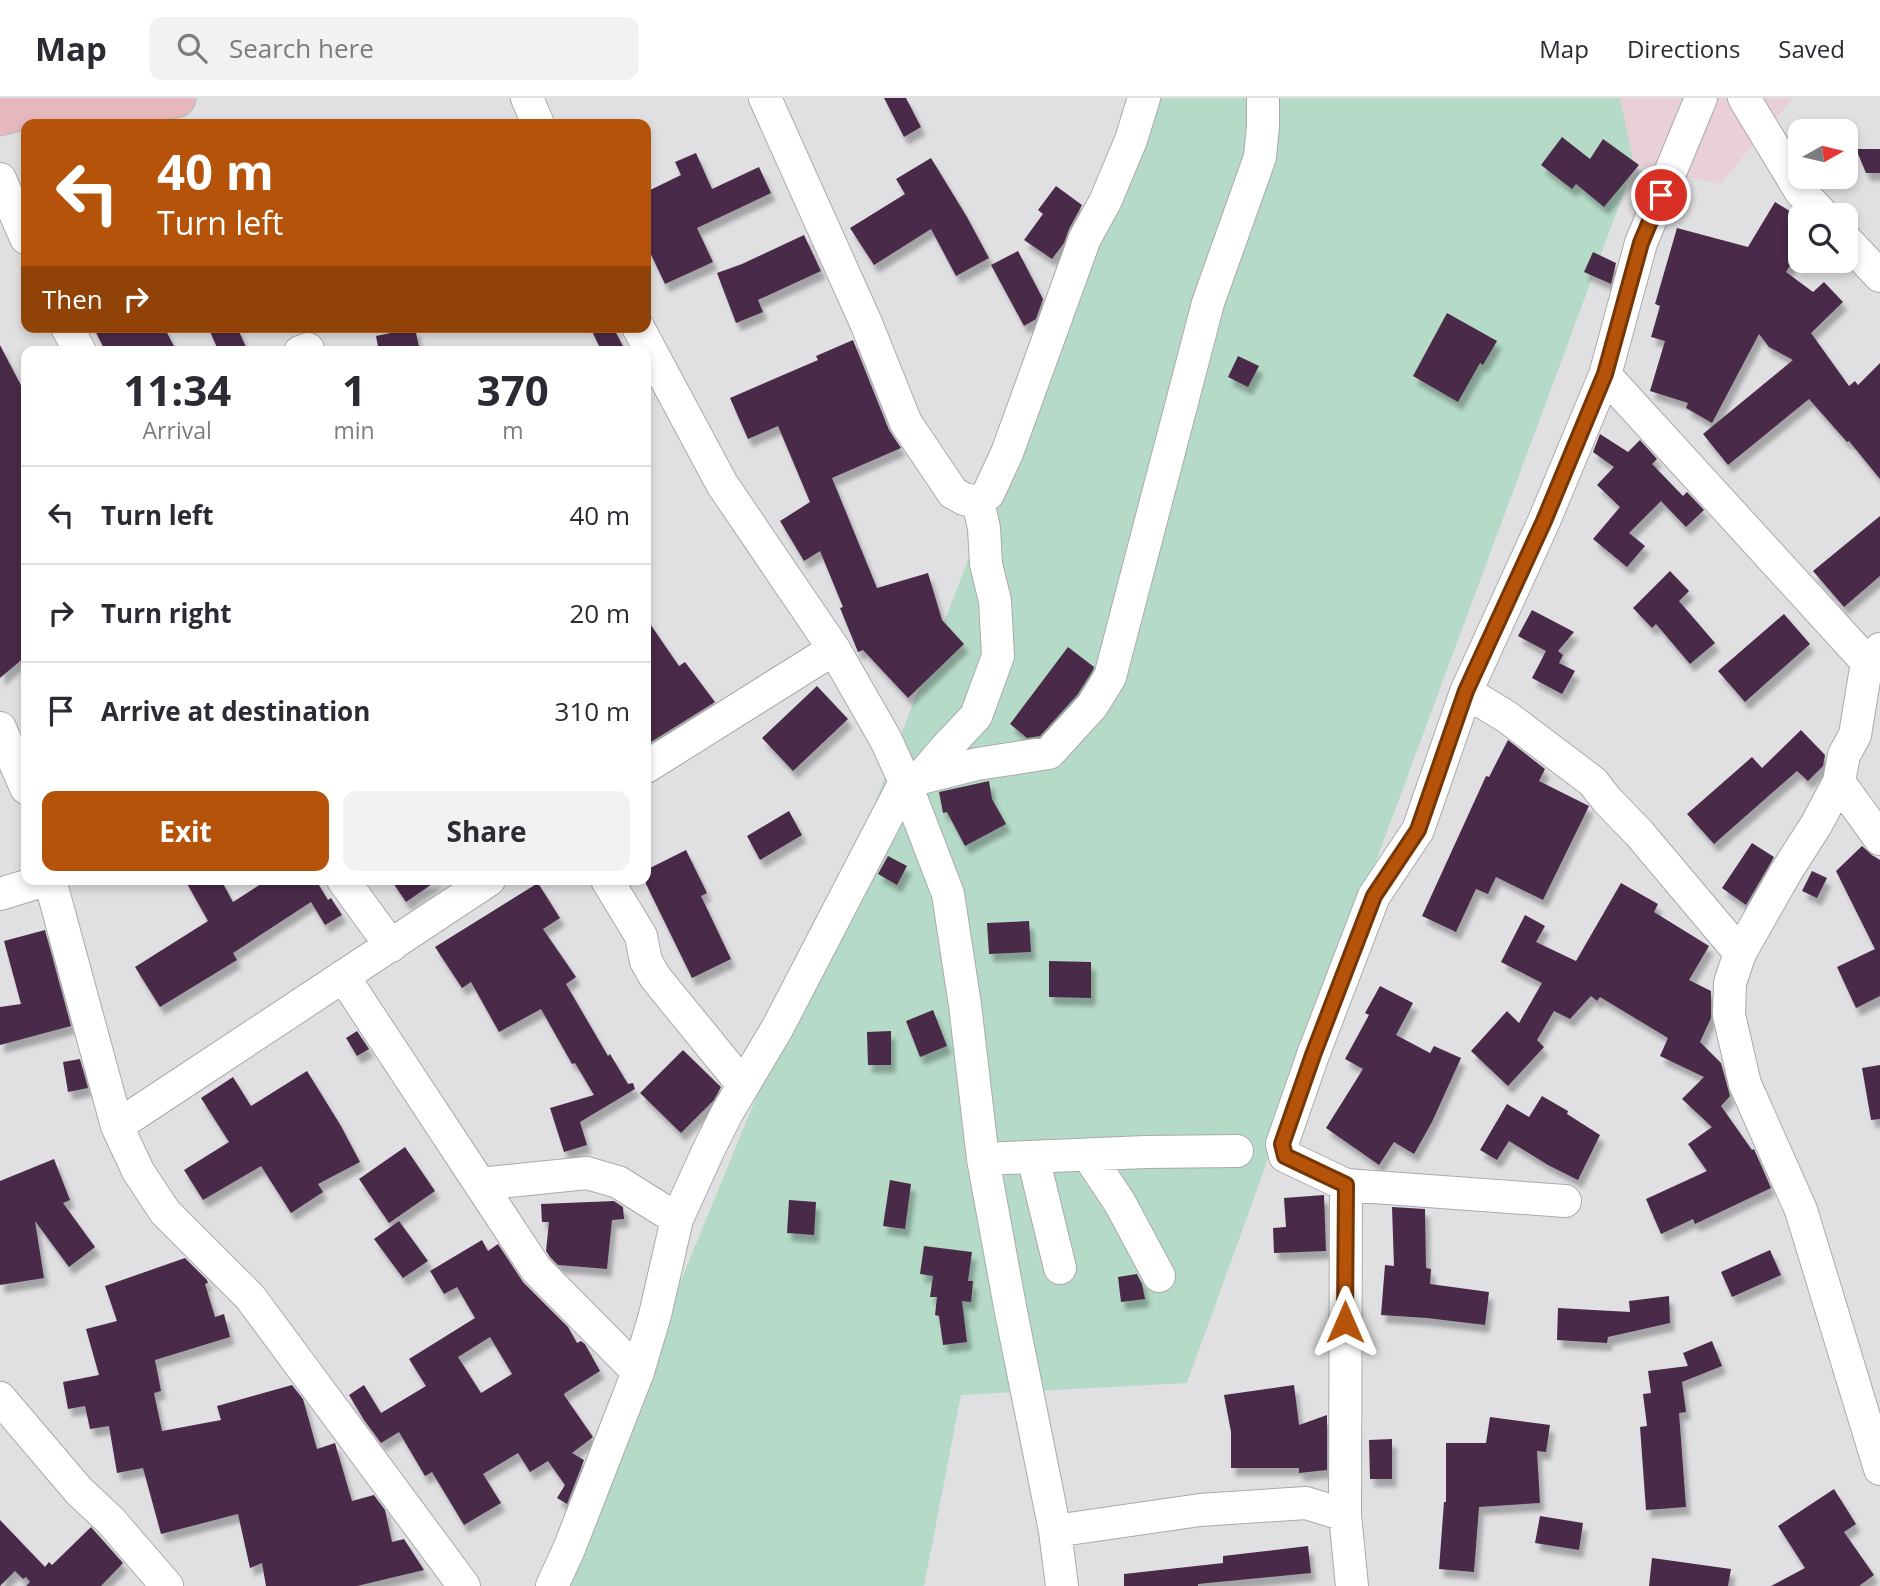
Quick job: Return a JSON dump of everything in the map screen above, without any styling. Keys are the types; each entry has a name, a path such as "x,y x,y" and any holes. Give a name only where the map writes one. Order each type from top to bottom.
{"main road":[{"path":"0,116 114,111 176,98"},
{"path":"0,140 21,127"}],"street":[{"path":"527,98 536,119"},
{"path":"765,98 866,323 906,423 953,493 978,502"},
{"path":"978,502 988,494 1007,453 1085,238 1105,202 1131,140 1144,98"},
{"path":"912,780 977,764 1049,753 1092,706 1110,677 1208,303 1260,157 1263,98"},
{"path":"1565,1201 1346,1185 1285,1156 1282,1144 1374,896 1418,830 1466,691 1544,521 1605,374 1641,243 1701,98"},
{"path":"1744,98 1801,192 1812,203"},
{"path":"0,179 21,227"},
{"path":"1858,252 1878,272"},
{"path":"651,351 722,484 834,649 912,780 948,894 965,1004 983,1159 1055,1531 1062,1586"},
{"path":"1605,374 1874,655 1855,735 1844,755 1839,782 1740,953 1730,983 1729,1015 1745,1084 1801,1210 1880,1469"},
{"path":"552,1586 638,1372 655,1315 677,1219 709,1149 912,780 976,716 998,656 995,601 986,564 984,528 978,502"},
{"path":"651,764 834,649"},
{"path":"1466,691 1594,782 1740,953"},
{"path":"0,728 21,776"},
{"path":"1839,782 1880,839"},
{"path":"0,894 31,885"},
{"path":"49,885 117,1126 138,1171 165,1212 250,1297 464,1586"},
{"path":"347,885 391,946"},
{"path":"117,1126 482,885"},
{"path":"610,885 641,936 646,961 655,976 743,1086"},
{"path":"343,976 536,1269 638,1372"},
{"path":"983,1159 1237,1151"},
{"path":"1088,1155 1120,1203 1159,1276"},
{"path":"1033,1157 1060,1268"},
{"path":"480,1184 587,1173 618,1182 677,1219"},
{"path":"1346,1185 1345,1515 1352,1586"},
{"path":"0,1398 79,1491 111,1521 167,1586"},
{"path":"1055,1531 1200,1510 1306,1503 1345,1515"}],"shaded area":[{"path":"1620,98 1793,98 1720,184 1634,165"}],"green space":[{"path":"1152,98 1620,98 1634,165 1365,891 1187,1383 961,1395 924,1586 557,1586 849,871 1010,450"}],"building":[{"path":"884,98 906,98 921,127 904,137"},
{"path":"1562,137 1590,159 1603,139 1639,165 1604,207 1576,184 1572,189 1541,165"},
{"path":"1858,149 1880,149 1880,173 1866,173"},
{"path":"696,153 712,189 759,167 771,193 697,228 713,262 665,284 651,255 651,190 681,175 675,162"},
{"path":"931,158 989,258 956,276 931,229 874,265 850,228 905,194 896,179"},
{"path":"1056,186 1082,205 1064,243 1052,259 1024,240 1043,214 1038,210"},
{"path":"1775,202 1788,210 1786,272 1813,292 1824,282 1843,302 1811,333 1849,386 1855,381 1858,385 1880,363 1880,479 1809,399 1728,465 1703,434 1793,360 1769,347 1759,334 1712,423 1686,408 1688,403 1650,391 1665,341 1651,337 1660,306 1655,304 1677,228 1748,247"},
{"path":"804,235 821,271 758,300 763,312 736,323 717,273"},
{"path":"1018,251 1043,299 1036,319 1024,326 991,265"},
{"path":"1593,252 1616,263 1611,284 1584,272"},
{"path":"1447,313 1497,341 1483,365 1480,363 1458,402 1413,376"},
{"path":"96,333 167,333 174,346 103,346"},
{"path":"211,333 240,333 246,346 216,346"},
{"path":"416,333 419,346 378,346 376,336"},
{"path":"593,333 616,333 623,346 599,346"},
{"path":"853,340 889,430 901,448 832,478 877,588 928,573 942,620 964,644 908,698 863,650 858,652 820,551 804,561 780,521 810,502 778,426 748,439 730,398 818,360 816,356"},
{"path":"0,345 21,385 21,660 0,678"},
{"path":"1238,356 1259,366 1248,387 1228,377"},
{"path":"1600,434 1628,452 1640,440 1657,459 1652,464 1683,496 1687,492 1704,510 1686,527 1661,501 1629,533 1645,546 1627,567 1593,539 1620,507 1597,485 1614,467 1593,452"},
{"path":"1880,516 1880,576 1844,607 1813,571"},
{"path":"1670,571 1689,591 1679,601 1715,643 1690,664 1656,624 1652,628 1633,608"},
{"path":"1532,610 1574,632 1558,651 1563,655 1559,663 1575,671 1562,694 1532,678 1546,651 1518,636"},
{"path":"1784,614 1810,644 1745,702 1718,671"},
{"path":"651,625 679,666 685,662 715,702 651,742"},
{"path":"1068,647 1094,667 1093,670 1077,695 1040,736 1027,738 1010,724"},
{"path":"817,686 848,719 793,771 762,738"},
{"path":"1801,730 1825,755 1823,766 1808,781 1797,771 1714,844 1687,814 1752,757 1762,768"},
{"path":"1508,740 1545,769 1539,781 1589,806 1543,900 1496,877 1488,894 1476,889 1456,932 1422,916 1486,776 1489,777"},
{"path":"989,781 992,799 1006,824 965,846 947,812 943,813 939,792"},
{"path":"789,811 802,835 760,860 747,836"},
{"path":"1752,843 1774,857 1746,905 1722,888"},
{"path":"1862,846 1880,860 1880,996 1856,1008 1837,967 1875,949 1836,871"},
{"path":"686,850 707,893 701,896 731,959 692,978 646,885 651,885 651,868"},
{"path":"888,856 907,866 897,885 878,874"},
{"path":"1812,871 1827,878 1817,898 1802,891"},
{"path":"1621,883 1658,904 1654,912 1709,946 1689,980 1711,991 1711,1018 1700,1042 1721,1063 1730,1096 1721,1106 1752,1150 1754,1149 1771,1188 1695,1224 1693,1219 1661,1234 1646,1199 1707,1171 1688,1144 1712,1127 1682,1099 1704,1077 1660,1056 1668,1038 1600,997 1597,1001 1591,996 1570,1019 1554,1011 1537,1040 1544,1047 1508,1086 1471,1051 1507,1011 1519,1023 1542,983 1501,962 1525,915 1545,926 1536,942 1576,961"},
{"path":"188,885 224,885 233,902 259,885 319,885 342,915 325,925 311,902 233,953 237,960 160,1007 135,967 208,921"},
{"path":"394,885 431,885 406,902"},
{"path":"535,885 539,885 560,918 543,929 576,977 566,984 608,1056 610,1054 628,1084 633,1083 635,1089 580,1122 587,1145 564,1152 550,1108 594,1095 575,1063 572,1064 541,1009 499,1032 471,982 462,988 435,947"},
{"path":"1029,921 1031,952 989,954 987,923"},
{"path":"45,930 71,1026 0,1045 0,1007 21,1004 4,941"},
{"path":"1049,961 1091,962 1091,998 1049,997"},
{"path":"1380,986 1413,1003 1396,1035 1430,1053 1434,1046 1461,1058 1414,1154 1394,1142 1379,1165 1326,1128 1363,1069 1345,1059 1369,1015 1365,1013"},
{"path":"933,1010 947,1046 920,1057 906,1021"},
{"path":"357,1031 369,1049 357,1056 346,1038"},
{"path":"891,1031 891,1065 868,1065 867,1032"},
{"path":"683,1050 721,1087 714,1100 681,1133 640,1093"},
{"path":"80,1059 88,1088 68,1092 63,1062"},
{"path":"1880,1065 1880,1119 1871,1120 1862,1068"},
{"path":"307,1071 360,1162 318,1184 323,1192 291,1213 261,1166 203,1200 184,1170 229,1142 201,1098 233,1077 251,1106"},
{"path":"1542,1096 1600,1135 1578,1180 1509,1141 1497,1160 1480,1150 1507,1104 1529,1117"},
{"path":"405,1147 435,1191 389,1223 359,1179"},
{"path":"54,1159 70,1200 63,1203 95,1247 69,1267 35,1221 44,1278 0,1285 0,1181"},
{"path":"890,1180 911,1184 905,1229 883,1226"},
{"path":"1324,1195 1326,1251 1274,1253 1273,1228 1286,1227 1284,1198"},
{"path":"789,1200 816,1202 814,1235 787,1233"},
{"path":"614,1201 623,1207 624,1219 612,1220 607,1269 558,1265 550,1257 546,1251 549,1222 542,1222 541,1204"},
{"path":"1392,1207 1425,1209 1426,1268 1431,1269 1430,1284 1489,1292 1485,1325 1381,1315 1385,1265 1394,1266"},
{"path":"399,1221 428,1261 403,1278 374,1239"},
{"path":"482,1240 488,1251 498,1244 523,1282 568,1327 577,1343 581,1341 585,1344 600,1371 564,1395 593,1437 572,1453 584,1460 567,1504 557,1498 565,1485 548,1461 530,1472 518,1453 483,1474 501,1503 464,1525 432,1472 425,1476 399,1432 381,1443 349,1395 364,1385 381,1413 426,1386 409,1359 475,1318 457,1287 444,1294 430,1271","holes":["490,1337 512,1374 481,1393 458,1357"]},
{"path":"924,1246 972,1252 968,1281 973,1281 971,1302 962,1301 967,1342 943,1345 939,1316 935,1315 937,1297 930,1297 933,1276 920,1274"},
{"path":"1770,1250 1781,1275 1732,1297 1721,1272"},
{"path":"185,1258 207,1280 208,1283 205,1284 215,1317 224,1314 230,1337 155,1360 161,1391 154,1393 162,1431 221,1420 217,1406 292,1385 303,1399 317,1449 335,1443 352,1501 374,1495 385,1510 392,1542 404,1539 424,1570 357,1586 266,1586 262,1563 250,1568 238,1514 161,1534 143,1468 117,1473 109,1426 90,1429 85,1406 68,1409 63,1382 99,1375 86,1329 117,1321 105,1286"},
{"path":"1137,1274 1145,1299 1121,1302 1118,1277"},
{"path":"1669,1296 1670,1323 1608,1337 1607,1343 1557,1340 1558,1308 1630,1312 1629,1301"},
{"path":"1712,1341 1722,1366 1682,1382 1686,1412 1679,1413 1686,1507 1646,1510 1640,1427 1647,1426 1643,1394 1651,1393 1648,1371 1688,1366 1683,1353"},
{"path":"1294,1385 1299,1425 1327,1415 1327,1470 1299,1473 1299,1468 1231,1468 1231,1432 1224,1395"},
{"path":"1490,1417 1550,1425 1546,1452 1537,1451 1540,1503 1479,1507 1474,1572 1439,1569 1446,1502 1446,1443 1486,1443"},
{"path":"1392,1439 1392,1479 1370,1479 1369,1440"},
{"path":"1834,1489 1856,1524 1844,1532 1874,1575 1859,1586 1771,1586 1805,1568 1778,1526"},
{"path":"1540,1516 1583,1523 1579,1550 1535,1543"},
{"path":"0,1520 45,1567 49,1562 52,1565 91,1527 123,1563 101,1586 26,1586 30,1582 15,1571 0,1586"},
{"path":"1308,1546 1311,1573 1198,1586 1124,1586 1124,1574 1223,1563 1223,1556"},
{"path":"1652,1558 1731,1569 1728,1586 1649,1586"}],"route":[{"path":"1345,1322 1346,1185 1285,1156 1282,1144 1374,896 1418,830 1466,691 1544,521 1605,374 1641,243 1661,195"}]}
